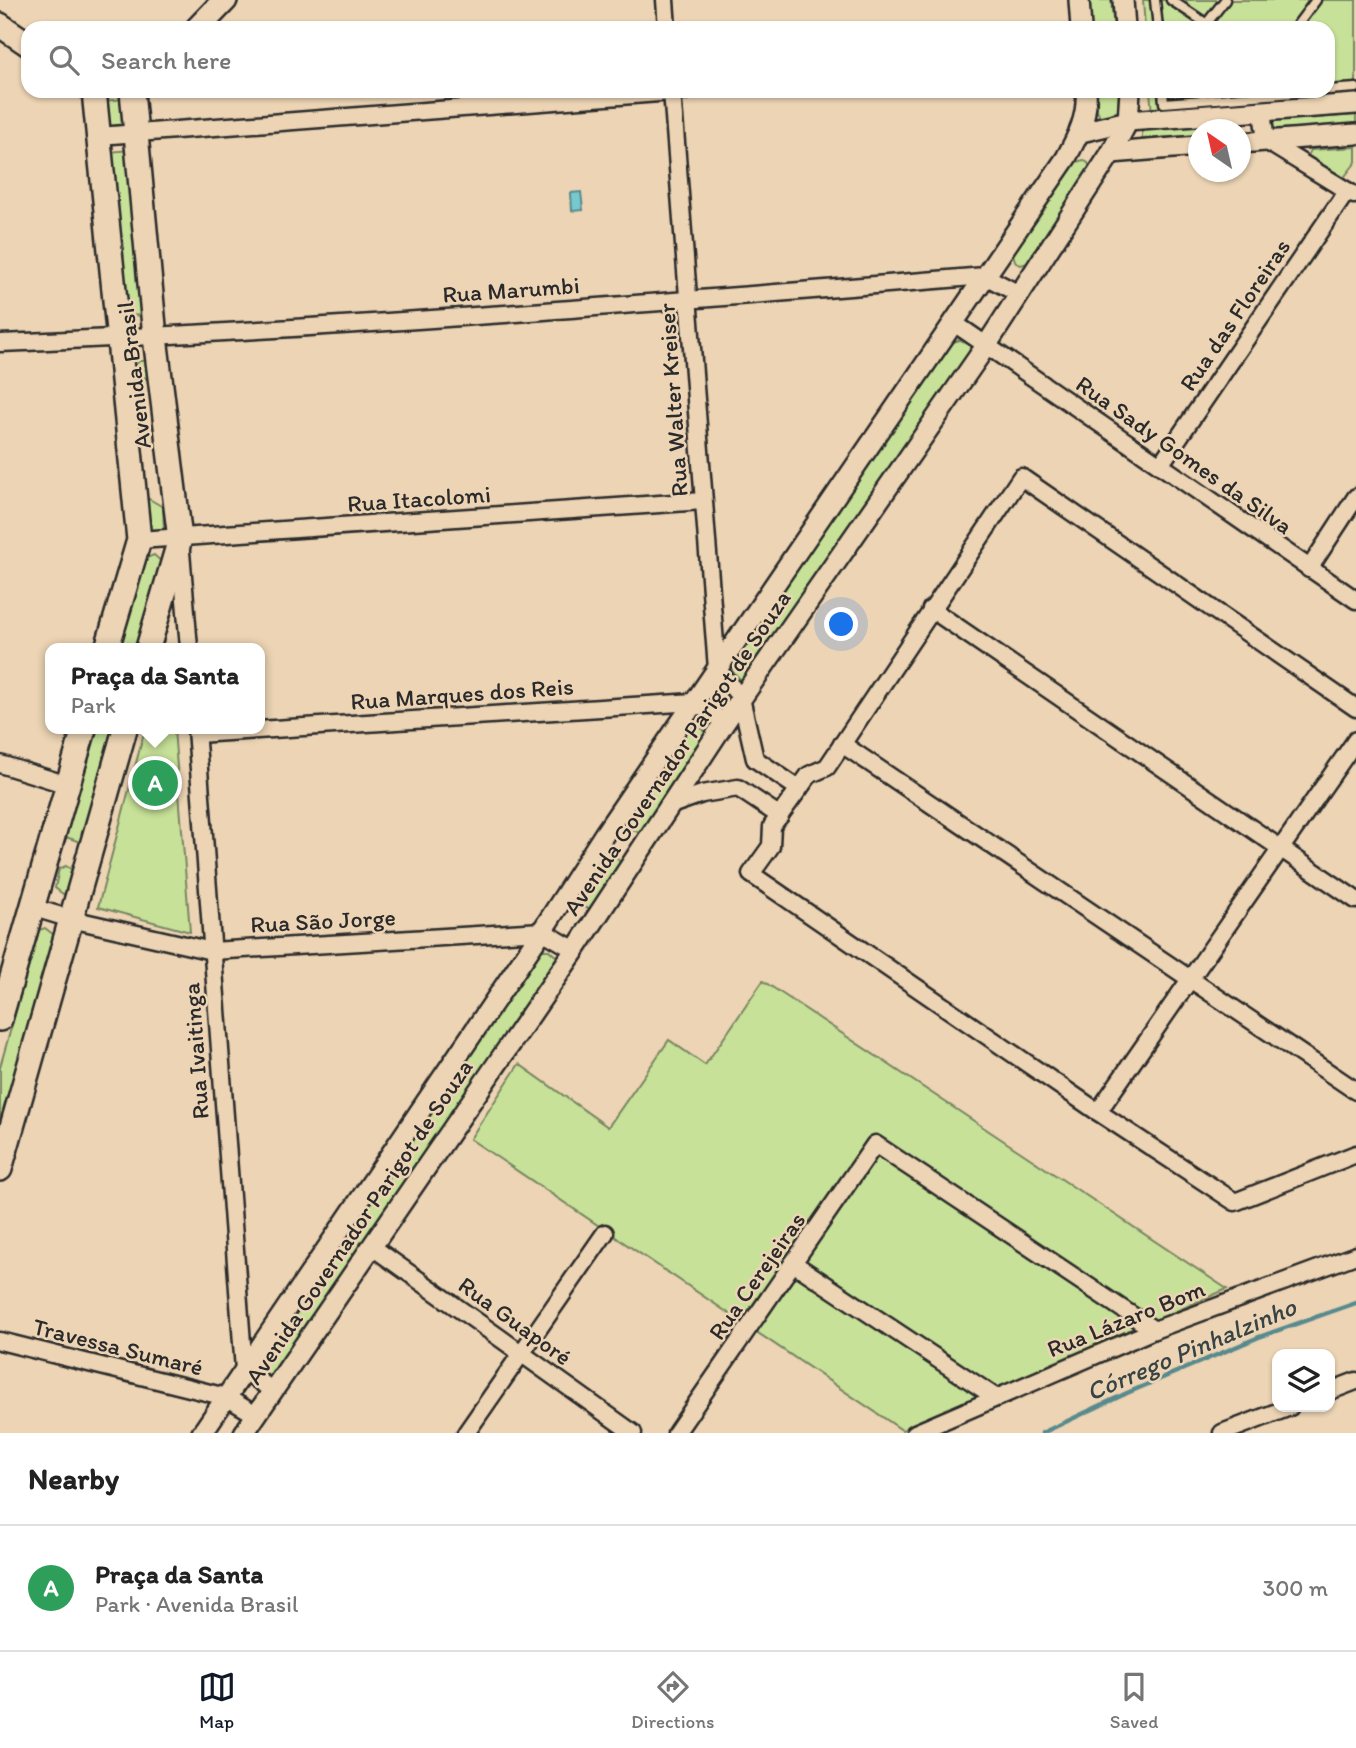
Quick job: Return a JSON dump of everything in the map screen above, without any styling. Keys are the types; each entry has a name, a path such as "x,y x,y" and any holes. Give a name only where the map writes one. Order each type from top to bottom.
{"main road":[{"path":"205,21 225,0"},
{"path":"0,25 21,39"},
{"name":"Avenida Brasil","path":"95,98 139,540 108,643"},
{"name":"Avenida Brasil","path":"133,98 155,337 180,539 149,643"},
{"path":"0,1019 83,734"},
{"path":"0,1169 124,734"},
{"path":"54,830 58,845 63,851 70,855 89,851"}],"street":[{"path":"665,0 666,21"},
{"path":"1079,0 1080,21"},
{"path":"1123,0 1124,21"},
{"path":"99,136 587,98"},
{"name":"Rua Walter Kreiser","path":"677,98 689,301 717,669"},
{"name":"Avenida Governador Parigot de Souza","path":"202,1433 694,702 1066,158 1081,132 1086,113 1086,98"},
{"name":"Avenida Governador Parigot de Souza","path":"244,1433 575,950 724,722 986,346 1111,153 1128,121 1130,98"},
{"path":"1081,132 1128,121 1356,104"},
{"path":"1262,112 1266,141"},
{"path":"1251,142 1356,134"},
{"path":"1266,141 1352,194"},
{"path":"1111,153 1188,147"},
{"name":"Rua das Floreiras","path":"1160,465 1352,194"},
{"path":"985,276 1019,294"},
{"name":"Rua Marumbi","path":"0,343 155,337 689,301 985,276"},
{"name":"Rua Sady Gomes da Silva","path":"954,323 1356,600"},
{"path":"1356,708 1021,477 827,767 809,775 772,826 771,846 751,874 1098,1112 1235,1202 1356,1154"},
{"path":"1309,569 1356,498"},
{"name":"Rua Itacolomi","path":"139,540 703,501"},
{"path":"180,539 189,643"},
{"path":"931,609 1356,900"},
{"path":"717,669 741,698 755,759 799,789"},
{"path":"694,702 724,722"},
{"name":"Rua Marques dos Reis","path":"265,727 694,702"},
{"name":"Rua Ivaitinga","path":"197,734 244,1370"},
{"path":"1098,1112 1356,740"},
{"path":"842,744 1356,1091"},
{"path":"0,764 68,785"},
{"path":"668,806 702,794 738,788 780,816"},
{"name":"Rua São Jorge","path":"31,907 71,919 212,951 542,931"},
{"path":"542,931 575,950"},
{"name":"Rua Cerejeiras","path":"676,1433 875,1144 1154,1330"},
{"path":"466,1433 605,1233"},
{"name":"Rua Guaporé","path":"371,1246 633,1433"},
{"name":"Rua Lázaro Bom","path":"915,1433 1154,1330 1356,1255"},
{"path":"793,1263 995,1397"},
{"name":"Travessa Sumaré","path":"0,1341 226,1397 256,1415"},
{"path":"244,1370 273,1391"},
{"path":"1335,1389 1356,1381"},
{"path":"1222,1433 1277,1412"}],"lane":[{"path":"1155,0 1157,21"},
{"path":"1171,0 1199,21"},
{"path":"1211,21 1225,0"},
{"path":"1300,21 1316,0"},
{"path":"1335,90 1356,88"},
{"path":"1164,98 1164,103 1223,98"}],"green space":[{"path":"1089,0 1111,0 1113,21 1090,21"},
{"path":"1143,0 1356,0 1356,95 1335,97 1335,21 1144,21"},
{"path":"1096,98 1119,98 1118,113 1101,118"},
{"path":"1151,98 1322,98 1152,113"},
{"path":"124,99 126,125 106,127 103,101"},
{"path":"1356,115 1356,124 1268,130 1267,121"},
{"path":"1188,126 1188,136 1142,139 1142,130"},
{"path":"1356,147 1356,162 1342,180 1307,157 1311,150"},
{"path":"129,150 144,315 126,316 110,152"},
{"path":"1083,160 1088,163 1092,173 1031,262 1021,265 1016,263 1012,252 1073,163"},
{"path":"960,340 966,341 970,346 969,356 748,678 741,680 732,671 735,662 949,346"},
{"path":"139,361 147,361 151,381 135,373 134,367"},
{"path":"144,496 163,507 164,531 156,536 148,531"},
{"path":"154,555 163,563 140,643 120,643 144,559"},
{"path":"698,726 704,730 707,738 646,830 639,833 632,829 629,820 689,728"},
{"path":"96,734 115,734 83,843 66,837"},
{"path":"144,734 174,734 190,932 98,907"},
{"path":"606,854 616,857 622,866 593,908 576,904 575,896"},
{"path":"66,866 74,871 67,893 63,894 55,888 59,869"},
{"path":"45,928 54,935 0,1124 0,1067 39,930"},
{"path":"541,950 549,950 558,958 273,1379 265,1377 259,1366"},
{"path":"763,981 1227,1289 902,1430 470,1139 519,1064 608,1127 669,1040 705,1065"}],"water":[{"path":"581,192 583,210 572,211 571,193"}],"waterway":[{"name":"Córrego Pinhalzinho","path":"1042,1433 1127,1393 1259,1337 1356,1303"}],"place":[{"name":"Praça da Santa","path":"155,783"}]}
